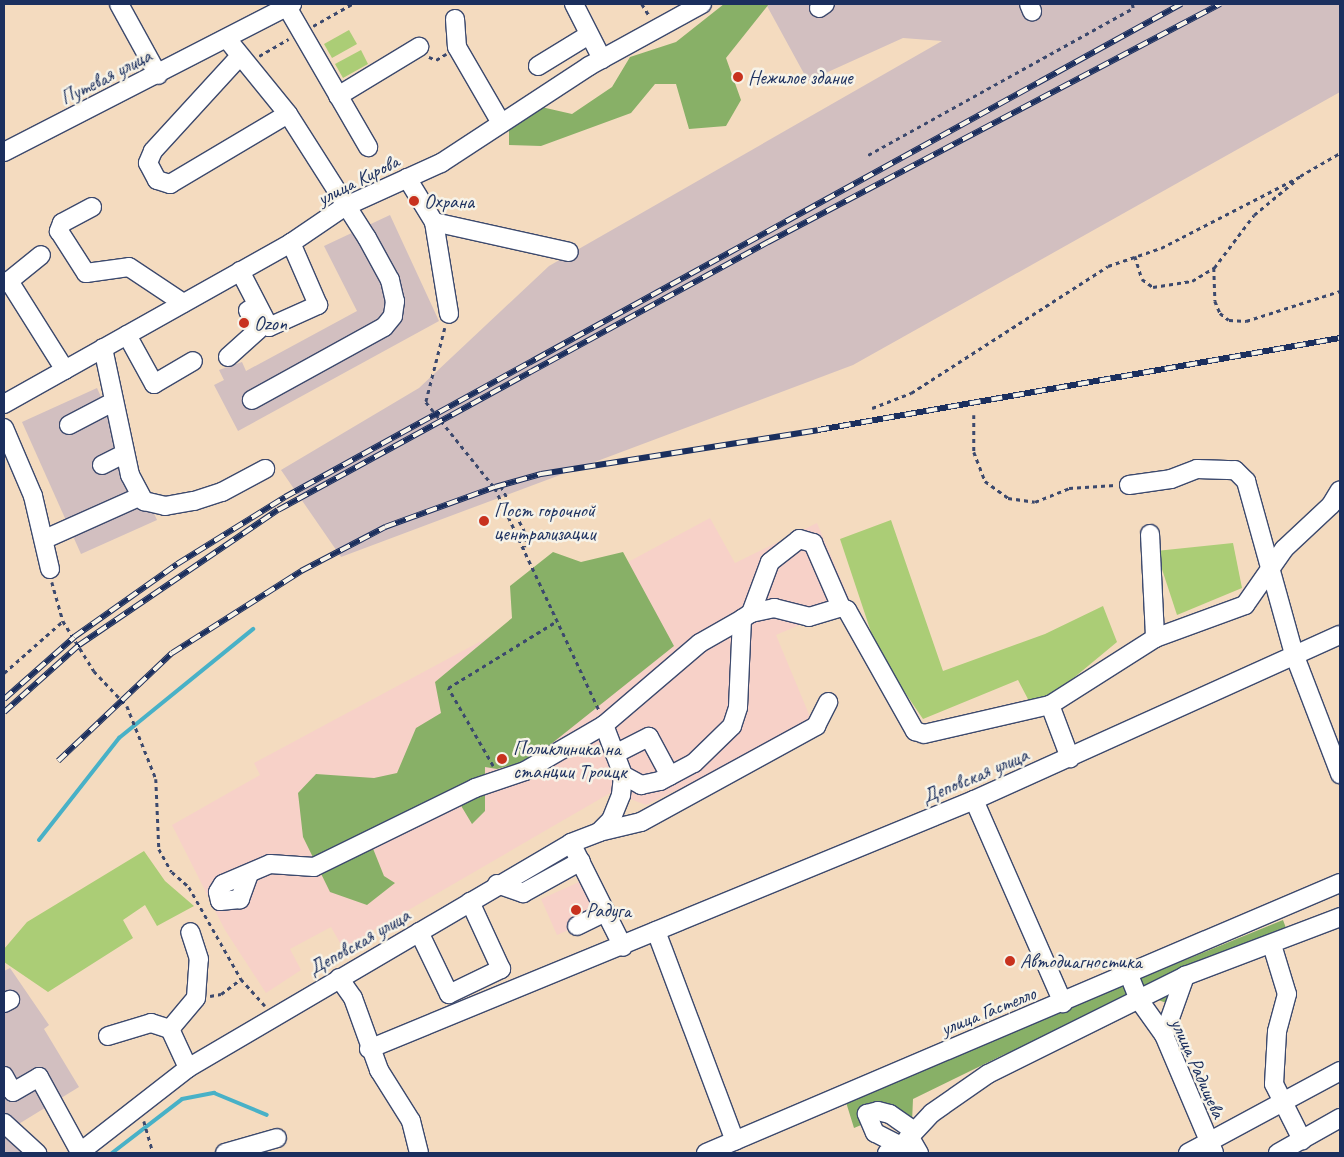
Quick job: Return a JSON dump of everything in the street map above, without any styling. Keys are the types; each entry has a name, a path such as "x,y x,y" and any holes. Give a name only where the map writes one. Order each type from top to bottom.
{"street":[{"path":"119,4 158,75"},
{"path":"574,4 587,36 602,59"},
{"name":"улица Кирова","path":"4,404 291,243 344,207 464,150 501,123 602,59 702,4"},
{"path":"290,5 338,96 368,147"},
{"name":"Путевая улица","path":"4,152 158,75 290,5"},
{"path":"455,19 457,46 501,123"},
{"path":"538,66 587,36"},
{"path":"227,39 240,56 265,81 288,114 390,280 393,316 384,327 252,400"},
{"path":"338,96 416,49"},
{"path":"240,56 153,151 148,163 156,180 170,184 288,114"},
{"path":"407,178 434,222 449,314"},
{"path":"92,207 62,223 59,232 86,273 129,268 183,303"},
{"path":"434,222 569,252"},
{"path":"235,273 269,327 318,305 291,243"},
{"path":"41,255 6,282 65,370"},
{"path":"228,357 258,330 235,273"},
{"path":"126,336 154,384 193,362"},
{"path":"103,348 111,403 124,436 124,454 141,496 156,506 194,501 222,492 265,469"},
{"path":"69,425 111,403"},
{"path":"4,428 25,471 45,539 50,569"},
{"path":"102,465 124,454"},
{"path":"1129,484 1171,479 1197,469 1235,470 1246,480 1269,570 1294,654 1340,774"},
{"path":"623,775 641,785 670,776 694,763 732,726 738,707 746,616 770,562 799,539 813,543 841,607 847,610 915,731 924,734 1050,705 1155,638 1245,605 1269,570 1340,490"},
{"path":"45,539 141,496"},
{"path":"1150,534 1155,638"},
{"path":"249,874 270,864 314,867 475,788 502,781 604,725 700,643 746,616 774,608 809,617 841,607"},
{"name":"Деповская улица","path":"369,1049 622,947 656,931 974,800 1070,758 1294,654 1340,635"},
{"name":"Деповская улица","path":"80,1153 145,1097 188,1068 274,1016 470,902 497,884 571,843 599,832 641,822 816,726 828,702"},
{"path":"1050,705 1070,758"},
{"path":"599,832 611,820 621,795 623,775 604,725"},
{"path":"615,754 649,737 670,776"},
{"path":"974,800 1063,1003"},
{"path":"571,843 622,947"},
{"path":"497,884 523,893 581,861"},
{"name":"улица Гастелло","path":"706,1153 1340,884"},
{"path":"419,932 449,994 501,969 470,902"},
{"path":"577,926 606,912"},
{"path":"920,1153 903,1142 988,1074 1184,976 1272,945 1340,917"},
{"path":"656,931 735,1141"},
{"path":"170,1028 196,998 199,959 190,932"},
{"path":"1272,945 1288,994 1277,1032 1274,1084 1280,1102 1302,1140"},
{"name":"улица Радищева","path":"1129,975 1139,1000 1164,1035 1211,1148"},
{"path":"1164,1035 1184,976"},
{"path":"339,978 353,998 369,1049 411,1121 418,1153"},
{"path":"108,1036 151,1023 170,1028"},
{"path":"170,1028 188,1068"},
{"path":"1188,1153 1211,1148 1280,1102 1340,1071"},
{"path":"4,1076 13,1092 39,1077 80,1153"},
{"path":"1278,1153 1340,1118"},
{"path":"4,1123 37,1153"},
{"path":"225,1153 277,1138"}],"path":[{"path":"868,155 1133,8 1132,4"},
{"path":"416,49 436,60 457,46"},
{"path":"872,408 911,393 1078,283 1135,256 1161,248 1301,176 1340,153"},
{"path":"1135,256 1142,279 1153,287 1192,281 1214,268 1254,215 1301,176"},
{"path":"1214,268 1215,301 1220,313 1230,320 1246,321 1340,291"},
{"path":"449,314 426,402 495,488 526,551 537,586 593,691 604,725"},
{"path":"974,415 974,452 984,481 1008,498 1035,502 1069,488 1129,484"},
{"path":"495,488 501,486 524,530 526,551"},
{"path":"50,569 63,621 94,671 126,706 135,733 156,779 160,815 160,848 172,872 189,887 241,979 274,1016"},
{"path":"4,673 63,621"},
{"path":"502,781 448,688 557,621"},
{"path":"196,998 221,994 241,979"},
{"path":"145,1097 142,1116 154,1153"}],"shaded area":[{"path":"770,4 1340,4 1340,92 853,365 341,557 281,470 419,388 549,266 942,41 903,38 808,81 767,6"},
{"path":"390,215 439,321 238,431 214,385 224,380 219,370 242,362 246,371 357,311 324,246"},
{"path":"97,388 157,520 81,554 22,422"},
{"name":"Поликлиника на станции Троицк","path":"710,518 735,563 817,523 851,603 776,635 813,724 646,805 612,792 343,948 331,927 290,949 301,970 266,993 225,930 172,825 260,775 254,763"},
{"path":"588,878 604,915 557,935 541,899"},
{"path":"10,968 49,1025 44,1029 79,1087 17,1125 33,1153 4,1153 4,971"}],"green space":[{"path":"724,4 769,4 726,58 741,100 726,126 689,129 676,84 655,84 631,113 541,146 509,145 509,125 537,106 572,114 612,87 630,57 676,42"},
{"path":"349,30 357,44 332,58 324,44"},
{"path":"361,50 368,64 343,78 335,64"},
{"path":"891,520 943,671 1045,634 1103,606 1117,642 1053,695 1030,703 1018,680 923,719 878,653 840,539"},
{"path":"1233,543 1242,588 1177,615 1156,551"},
{"path":"553,552 581,562 623,552 674,646 531,760 497,769 485,767 485,811 472,824 460,804 372,846 384,876 395,883 367,905 330,892 303,837 298,793 316,774 374,778 397,773 416,728 441,713 435,682 512,618 510,586"},
{"path":"144,851 165,881 194,906 157,926 145,905 123,920 133,938 48,992 4,962 4,949 27,922"},
{"path":"1283,920 1286,928 1207,958 1183,976 1169,1004 1145,995 1003,1055 913,1099 912,1122 878,1118 854,1128 845,1099"}],"waterway":[{"path":"39,840 119,738 253,629"},
{"path":"112,1153 182,1099 214,1093 267,1115"}],"railway":[{"path":"4,699 74,637 177,564 285,497 1181,4"},
{"path":"4,712 79,645 278,510 768,242 1220,4"},
{"path":"58,761 172,653 301,571 385,527 495,487 541,474 818,430 1340,338"}],"place":[{"name":"Нежилое здание","path":"738,77"},
{"name":"Охрана","path":"414,201"},
{"name":"Ozon","path":"244,323"},
{"name":"Пост горочной централизации","path":"484,521"},
{"name":"Поликлиника на станции Троицк","path":"502,759"},
{"name":"Радуга","path":"576,910"},
{"name":"Автодиагностика","path":"1010,961"}]}
